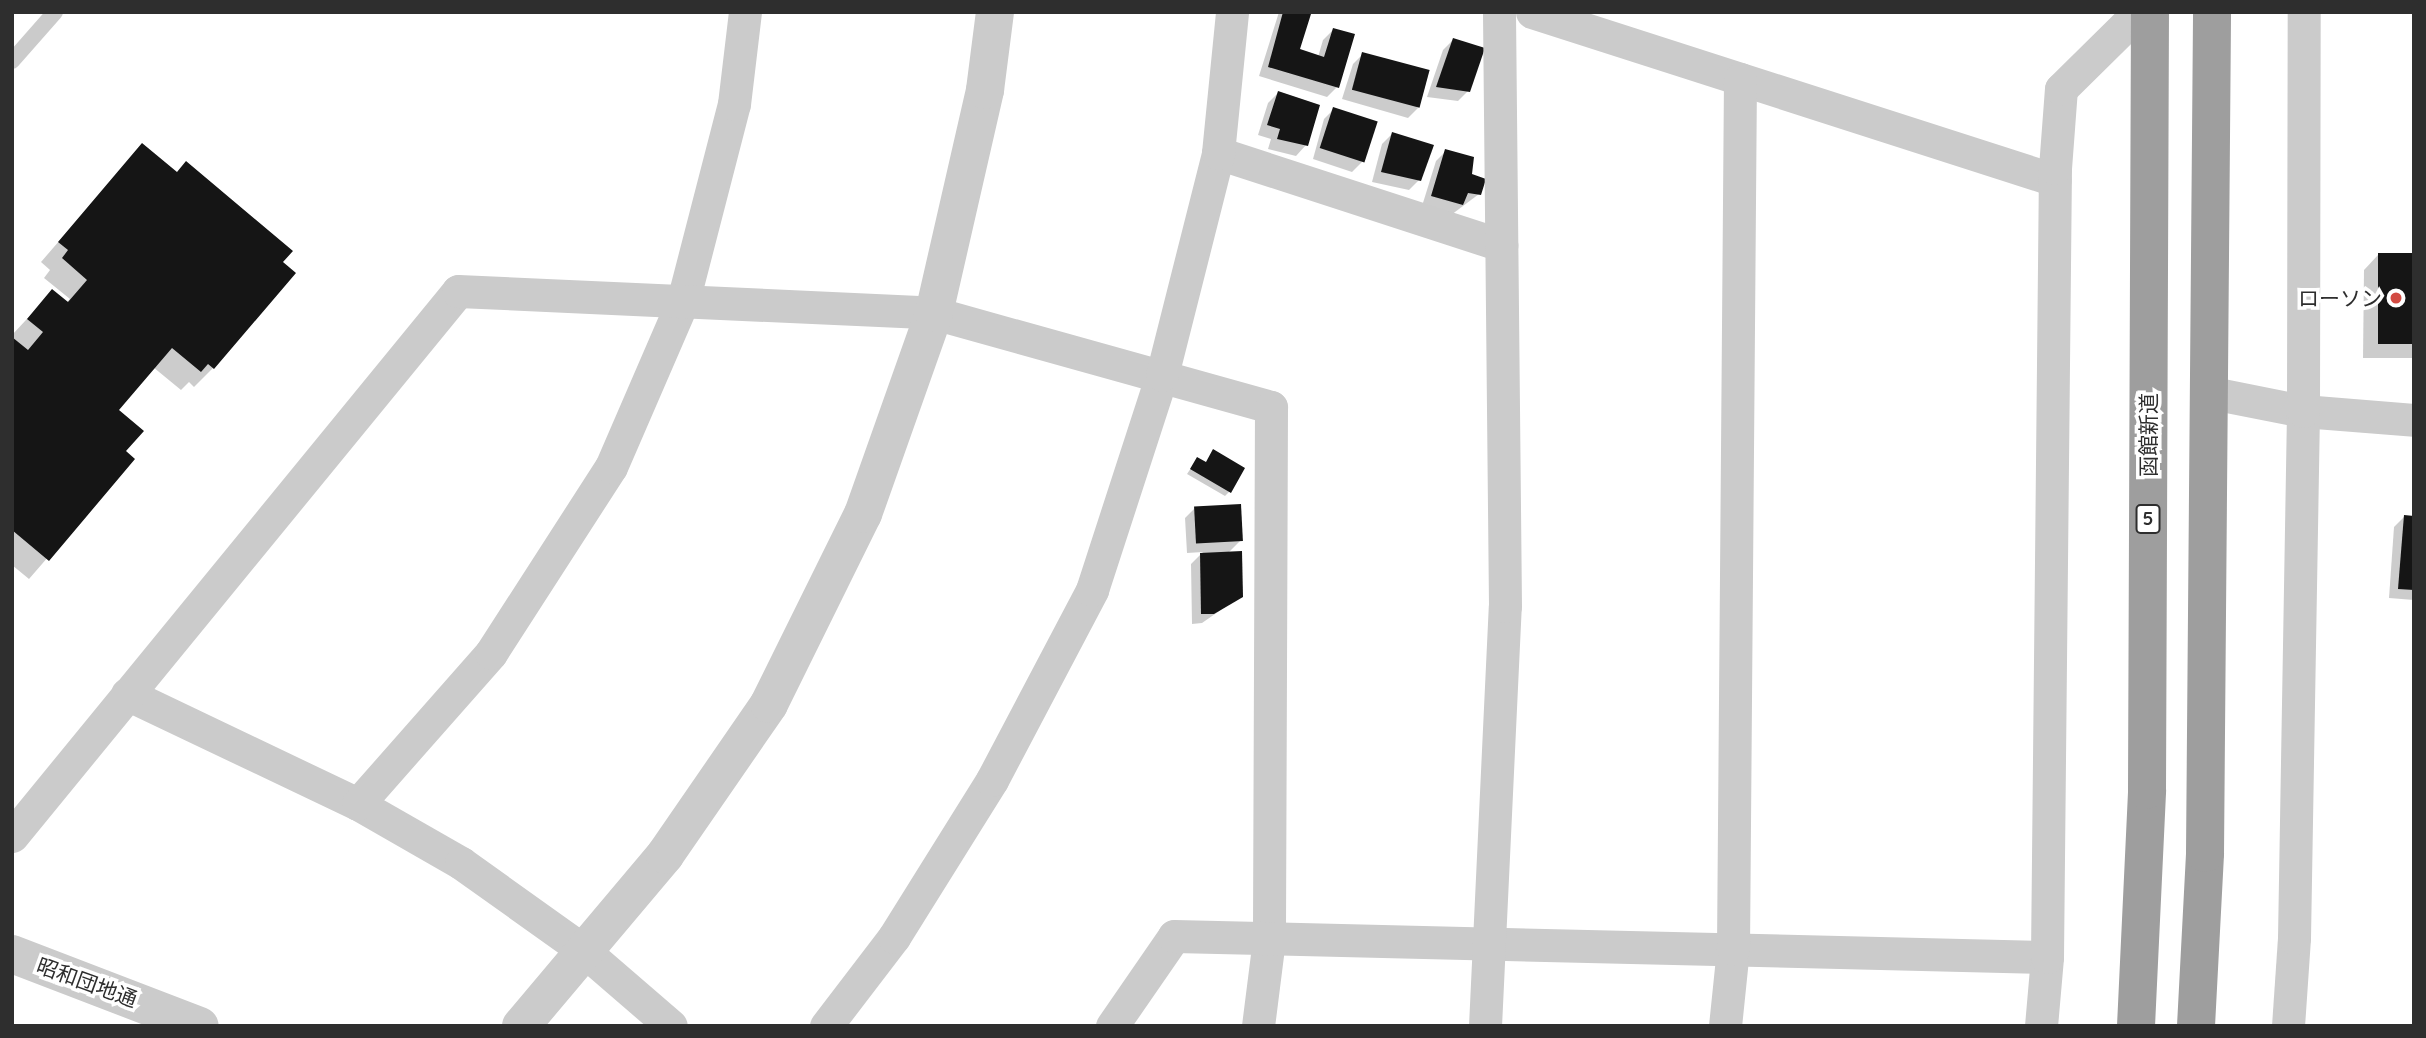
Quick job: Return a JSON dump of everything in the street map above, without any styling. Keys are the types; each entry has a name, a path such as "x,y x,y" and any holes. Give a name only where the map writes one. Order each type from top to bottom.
{"highway":[{"name":"函館新道","path":"2136,1026 2147,790 2150,12"},
{"path":"2196,1026 2205,853 2212,393 2212,12"}],"street":[{"path":"358,804 491,653 611,467 683,301 734,104 745,12"},
{"path":"521,1026 665,855 769,704 863,514 934,313 985,90 995,12"},
{"path":"826,1026 894,937 992,780 1092,590 1162,375 1218,153 1232,12"},
{"path":"1485,1026 1505,606 1499,12"},
{"path":"1532,12 2055,180"},
{"path":"2041,1026 2047,957 2055,180 2061,89 2139,12"},
{"path":"2288,1026 2294,938 2303,411 2304,12"},
{"path":"1725,1026 1733,949 1740,79"},
{"path":"1218,153 1501,245"},
{"path":"12,836 458,291 934,313 1272,407 1269,939 1258,1026"},
{"path":"2212,393 2303,411 2414,420"},
{"path":"127,694 358,804 461,863 583,950 671,1026"},
{"path":"1112,1026 1174,936 2047,957"},
{"name":"昭和団地通","path":"12,954 200,1026"}],"lane":[{"path":"12,61 55,12"}],"building":[{"path":"1283,12 1311,14 1300,49 1324,57 1333,28 1355,34 1339,88 1268,67"},
{"path":"1453,38 1485,48 1470,92 1436,87"},
{"path":"1362,52 1430,70 1420,108 1352,90"},
{"path":"1278,91 1320,105 1308,146 1277,139 1280,129 1267,125"},
{"path":"1333,107 1378,122 1364,162 1320,148"},
{"path":"1392,132 1434,145 1421,181 1381,172"},
{"path":"142,143 177,172 186,161 293,251 283,262 296,273 214,369 208,364 201,372 172,348 119,410 144,431 126,451 135,459 49,561 12,530 12,337 28,350 43,332 27,319 52,289 68,302 87,280 62,258 68,250 58,242"},
{"path":"1445,149 1474,157 1472,174 1486,179 1481,195 1468,193 1463,205 1431,196"},
{"name":"ローソン","path":"2378,253 2414,253 2414,344 2378,344"},
{"path":"1213,449 1245,468 1231,493 1190,469 1197,457 1206,462"},
{"path":"1241,504 1243,541 1196,543 1194,506"},
{"path":"2404,515 2414,516 2414,590 2398,589"},
{"path":"1242,551 1243,597 1214,614 1201,614 1200,553"}],"place":[{"name":"ローソン","path":"2396,298"}]}
